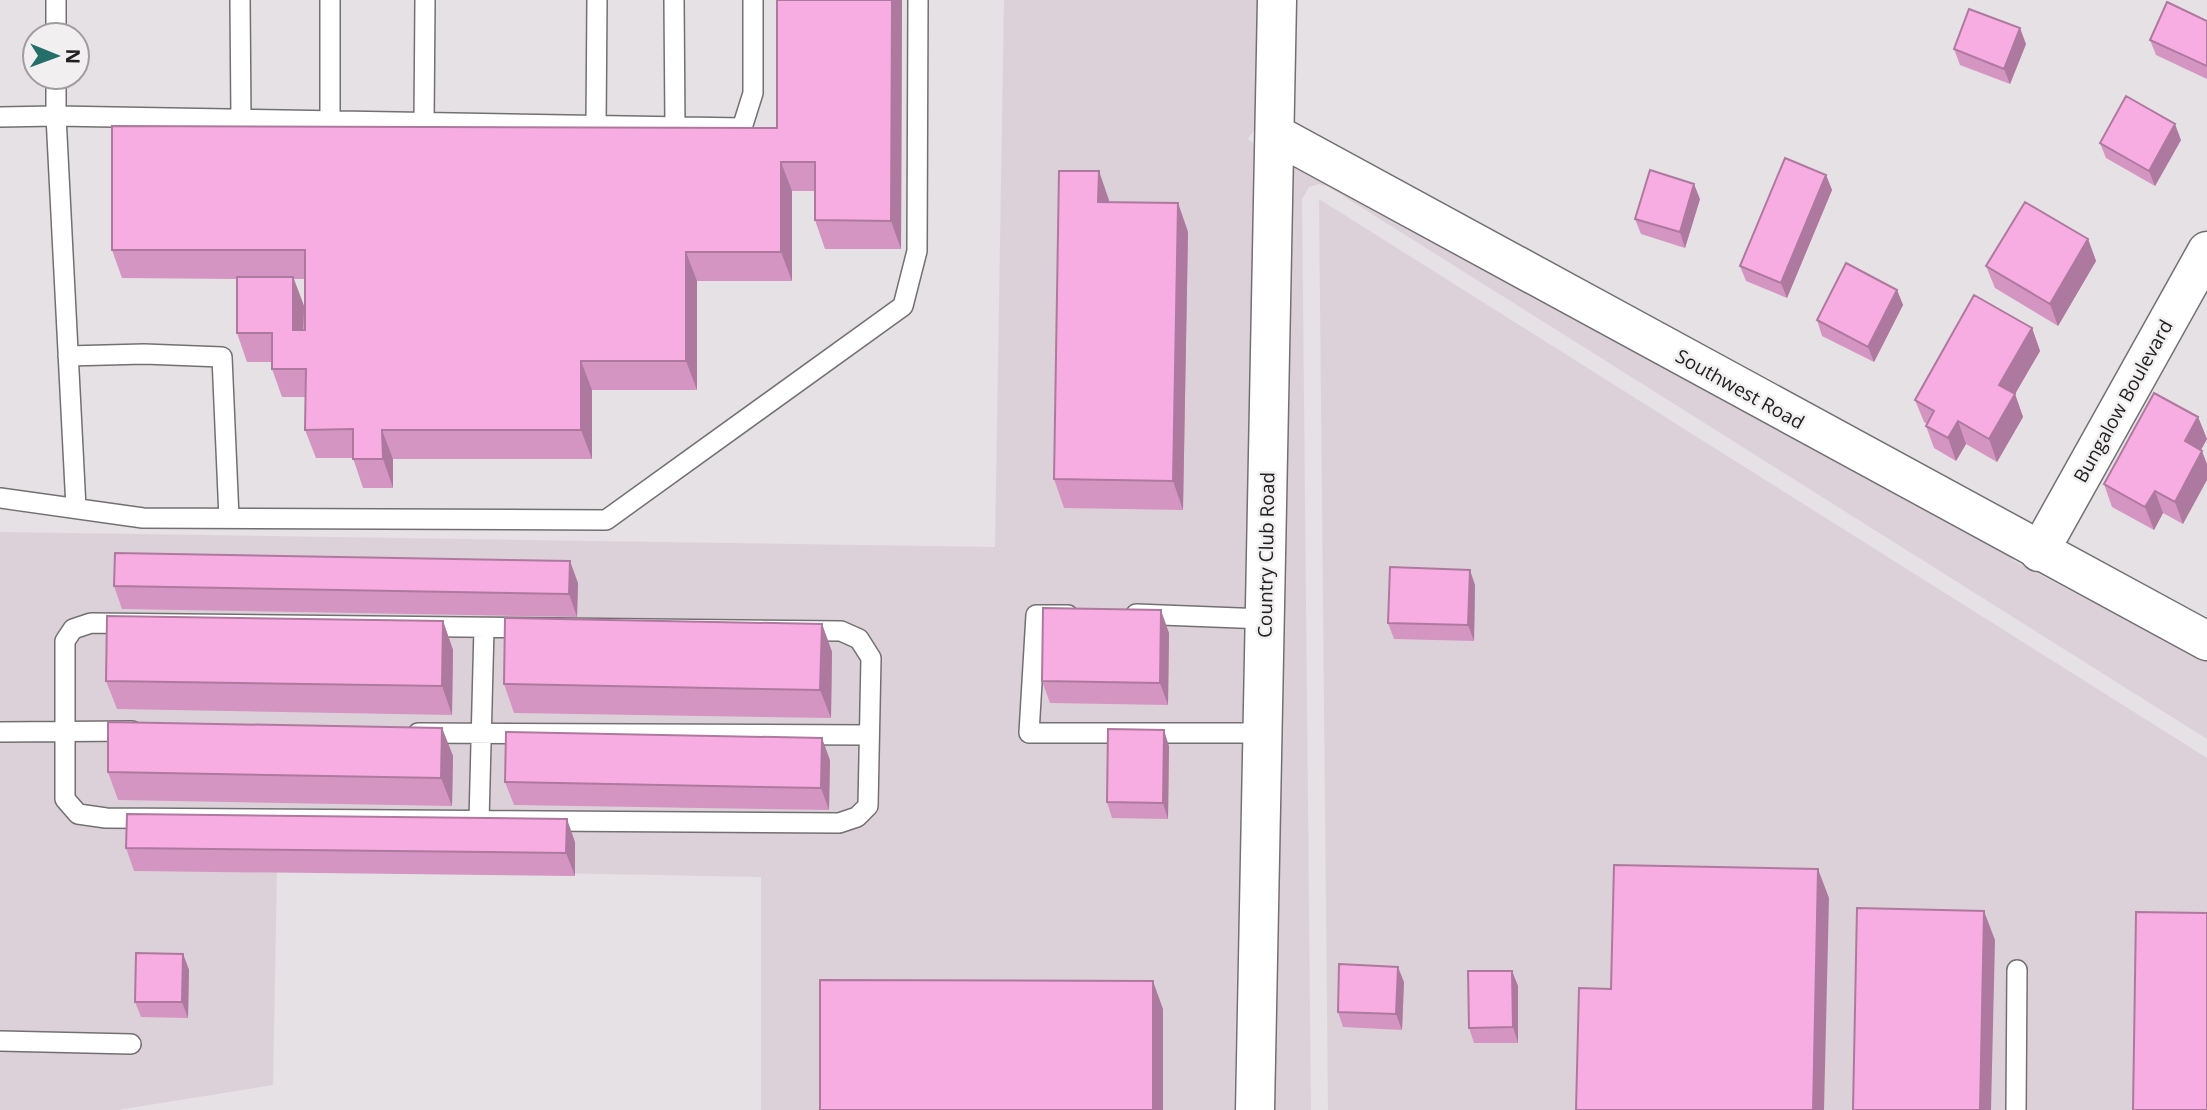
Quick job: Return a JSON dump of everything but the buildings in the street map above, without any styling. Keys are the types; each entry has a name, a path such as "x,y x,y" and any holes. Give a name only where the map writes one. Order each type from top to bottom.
{"street":[{"name":"Country Club Road","path":"1255,1110 1277,0"},
{"name":"Southwest Road","path":"1275,134 2207,641"},
{"name":"Bungalow Boulevard","path":"2039,552 2207,251"}],"lane":[{"path":"56,0 56,21"},
{"path":"240,0 241,120"},
{"path":"330,0 330,121"},
{"path":"424,123 425,0"},
{"path":"596,126 597,0"},
{"path":"674,0 675,127"},
{"path":"0,117 742,128 753,93 754,0"},
{"path":"0,498 144,518 607,520 902,306 917,251 918,0"},
{"path":"56,91 76,508"},
{"path":"68,356 144,354 222,357 229,518"},
{"path":"1115,614 1265,619"},
{"path":"1089,615 1036,615 1029,733 1263,733"},
{"path":"91,623 484,628 841,631 859,639 871,658 868,806 857,817 839,824 106,818 78,814 65,799 65,641 73,629 91,623"},
{"path":"479,821 484,628"},
{"path":"0,732 150,732"},
{"path":"398,733 869,735"},
{"path":"2016,1110 2017,970"},
{"path":"0,1041 131,1044"}],"shaded area":[{"path":"1004,0 1257,0 1255,129 1248,139 1255,144 1234,1110 761,1110 761,877 277,868 273,1085 118,1110 0,1110 0,532 995,547"},
{"path":"1294,166 2013,558 2012,560 2207,662 2207,739 1329,187 1319,184 1309,187 1302,199 1311,1110 1274,1110"},
{"path":"1319,199 2207,758 2207,1110 1328,1110"}]}
